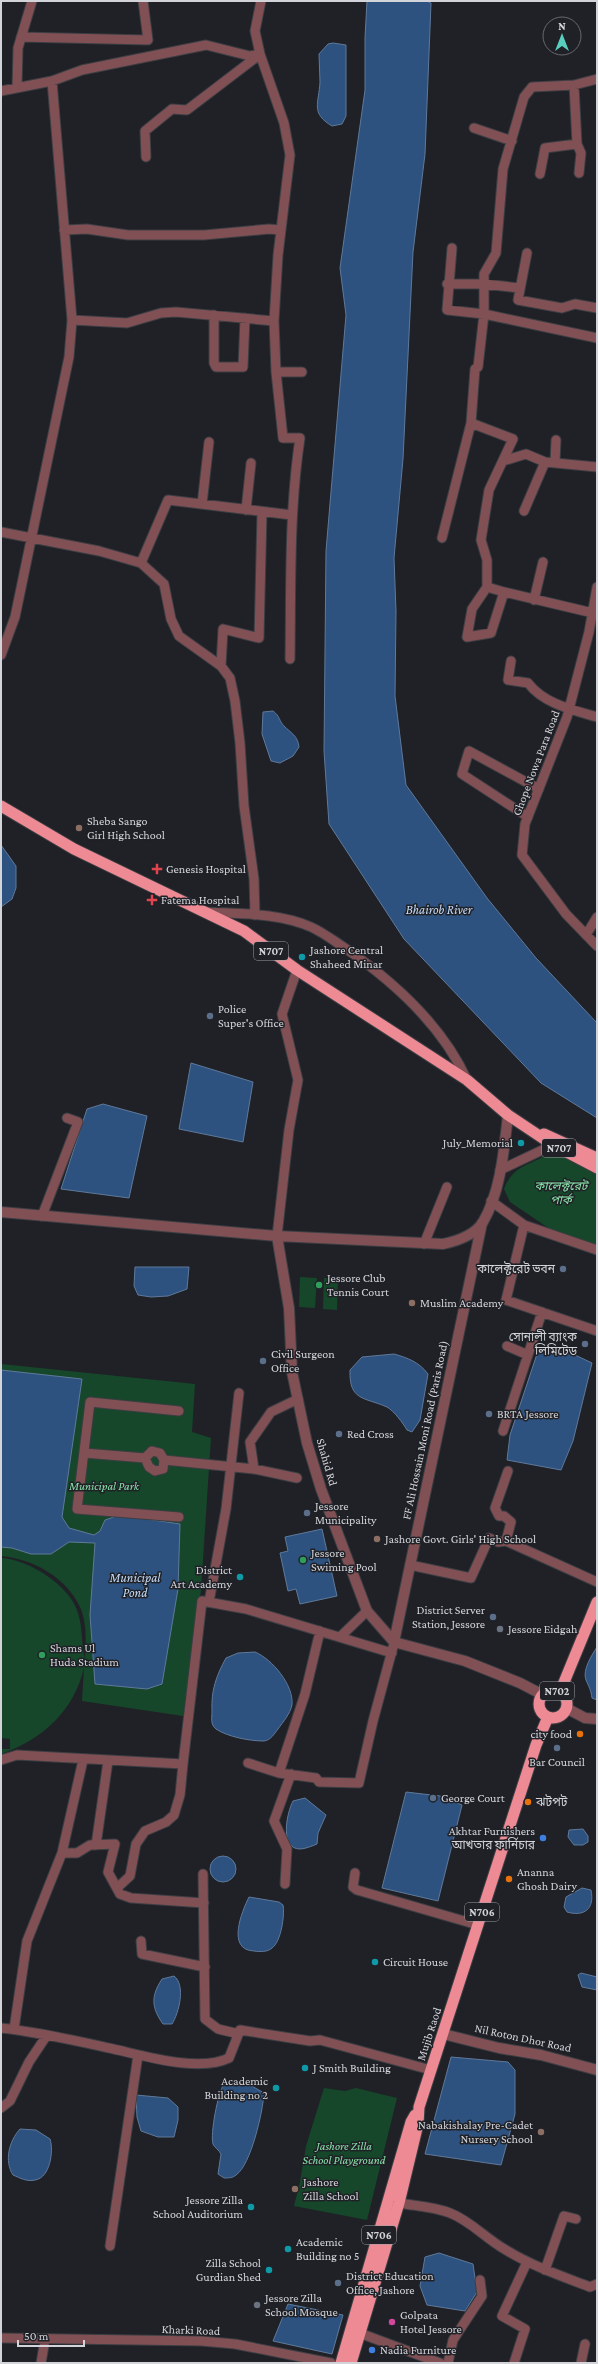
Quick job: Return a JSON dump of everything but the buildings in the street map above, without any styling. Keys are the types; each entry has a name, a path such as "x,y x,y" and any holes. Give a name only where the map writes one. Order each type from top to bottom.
{"highway":[{"name":"N707","path":"1,806 74,849 244,931 297,970 467,1080 508,1115 553,1145 597,1168"},
{"name":"N707","path":"523,1125 597,1158"},
{"path":"560,1692 597,1602"},
{"name":"N702","path":"551,1691 560,1692 566,1699 566,1708 561,1715 548,1717 539,1707 543,1695 551,1691"},
{"name":"Mujib Raod","path":"384,2234 399,2203 418,2124 419,2107 536,1745 548,1717"},
{"name":"N706","path":"341,2363 355,2331 384,2234 410,2122 419,2107"},
{"name":"N706","path":"351,2363 355,2331"}],"street":[{"path":"17,88 18,48 32,1"},
{"path":"21,37 148,40 143,1"},
{"path":"261,1 255,31 260,54 284,123 290,155 274,321 276,372 283,438 300,438 294,474 292,514 290,659"},
{"path":"1,91 52,81 82,70 206,45 250,56 260,54"},
{"path":"146,157 144,131 172,109 187,110 260,54"},
{"path":"442,538 471,423 475,369 478,367 484,314 484,274 496,253 503,169 524,97 532,87 574,84 597,79"},
{"path":"1,655 15,617 69,357 72,320 52,81"},
{"path":"574,84 577,144 581,153 579,173"},
{"path":"474,128 512,141"},
{"path":"540,174 546,148 577,144"},
{"path":"64,230 87,229 128,235 166,235 216,234 269,229 282,230"},
{"path":"452,248 447,284 447,310 484,314 597,338"},
{"path":"527,253 518,300 562,308 575,304 597,308"},
{"path":"447,284 484,284 520,288"},
{"path":"72,320 120,323 167,312 274,321"},
{"path":"214,315 214,363 216,366 243,367 245,318"},
{"path":"276,372 302,372"},
{"path":"471,423 513,439 512,447 503,461 489,490 481,540 487,560 487,587 472,609 466,637 491,633 504,592"},
{"path":"524,511 550,462 556,440"},
{"path":"202,504 209,442"},
{"path":"503,461 526,454 550,462 597,467"},
{"path":"246,510 251,462"},
{"path":"140,563 168,500 262,512 292,514"},
{"path":"220,666 224,629 259,638 262,512"},
{"path":"1,532 99,551 140,563 164,584 171,619 180,636 220,666 230,678 235,701 244,806 254,879 255,915"},
{"path":"534,600 543,562"},
{"path":"487,587 534,600 593,613"},
{"name":"Ghope Nowa Para Road","path":"597,587 593,613 593,633 569,710 525,824 522,855 566,914 597,946"},
{"path":"510,661 508,680 528,683 536,693 569,710 597,717"},
{"path":"528,817 462,774 469,751 539,789"},
{"path":"205,912 255,915 281,919 312,927 360,958 392,982 448,1046 467,1080"},
{"path":"586,935 597,917"},
{"path":"277,1236 289,1130 298,1080 282,1014 297,970"},
{"name":"FF Ali Hossain Moni Road (Paris Road)","path":"394,1642 482,1223 491,1201 500,1170 508,1115"},
{"path":"42,1216 78,1122 67,1118"},
{"path":"500,1170 553,1145"},
{"path":"424,1244 446,1187"},
{"path":"491,1201 524,1225 597,1250"},
{"path":"1,1212 277,1236 424,1244 443,1244 458,1241 482,1223"},
{"path":"524,1225 506,1300 597,1331"},
{"name":"Shahid Rd","path":"277,1236 289,1308 292,1372 321,1490 367,1611 394,1642"},
{"path":"503,1431 542,1312"},
{"path":"507,1346 528,1355"},
{"path":"209,1602 226,1509 239,1393"},
{"path":"254,1468 250,1442 271,1412 298,1399"},
{"path":"179,1411 90,1402 77,1509 180,1517"},
{"path":"84,1453 145,1458 152,1451 160,1453 164,1460 163,1469 155,1472 149,1467 145,1458"},
{"path":"164,1460 254,1468 297,1478"},
{"path":"506,1541 511,1522 504,1516 499,1516 495,1508 508,1472"},
{"path":"410,1565 471,1578 488,1538 498,1542 506,1541 597,1582"},
{"path":"117,1888 130,1876 136,1844 145,1831 166,1822 174,1815 180,1795 202,1601 246,1609 392,1653"},
{"path":"340,1637 367,1611"},
{"path":"279,1773 305,1694 320,1632"},
{"path":"248,1763 279,1773 316,1778 319,1782 360,1783 377,1707 394,1642 465,1661 520,1683 543,1695"},
{"path":"566,1708 585,1718 597,1719"},
{"path":"1,1760 17,1756 183,1764"},
{"path":"14,2029 27,1941 62,1853 82,1760"},
{"path":"96,1845 108,1761"},
{"path":"285,1884 287,1849 274,1821 291,1774"},
{"path":"62,1853 77,1853 90,1845 115,1844 108,1872 120,1894 131,1898 204,1904"},
{"path":"355,1873 353,1887 357,1890 478,1925"},
{"path":"203,1874 205,2019 218,2029 235,2033"},
{"path":"141,1941 142,1954 205,1967"},
{"path":"1,2028 47,2035 138,2056 173,2062 219,2063 229,2058 240,2030 310,2041 320,2040 431,2070"},
{"name":"Nil Roton Dhor Road","path":"443,2034 499,2048 541,2055 597,2070"},
{"path":"1,2108 10,2101 28,2062 47,2035"},
{"path":"110,2246 138,2056"},
{"path":"399,2203 449,2212 464,2219 484,2237 527,2262 544,2270 590,2286 597,2284"},
{"path":"544,2270 564,2216 576,2219"},
{"path":"514,2363 525,2329 502,2316 527,2262"},
{"path":"448,2363 453,2340 482,2296 480,2280"},
{"path":"355,2331 418,2360 440,2363"},
{"name":"Kharki Road","path":"1,2338 208,2342 265,2349 331,2363"},
{"path":"41,2363 45,2340"},
{"path":"581,2363 585,2344"}],"green space":[{"name":"কালেক্টরেট পার্ক","path":"553,1148 597,1172 597,1246 567,1237 547,1227 510,1202 504,1189 510,1177 514,1173 541,1158"},
{"path":"300,1277 317,1278 315,1308 299,1307"},
{"path":"324,1278 338,1279 337,1310 323,1309"},
{"name":"Municipal Park","path":"1,1364 195,1384 192,1432 211,1438 201,1590 183,1716 82,1701 84,1667 80,1683 65,1710 43,1732 30,1741 1,1754 1,1749 10,1749 10,1739 1,1738 1,1558 23,1563 47,1576 58,1584 74,1603 78,1613 81,1624 85,1659 86,1639 84,1619 80,1607 74,1596 57,1578 47,1571 25,1561 1,1556"},
{"name":"Jashore Zilla School Playground","path":"324,2088 345,2091 356,2088 397,2098 367,2220 294,2206 306,2146"}],"water":[{"name":"Bhairob River","path":"367,1 427,1 431,3 425,154 413,252 403,459 394,558 396,611 395,696 406,785 487,898 536,958 597,1023 597,1118 541,1083 404,939 329,824 324,751 326,551 346,315 340,268 365,90"},
{"path":"333,43 346,45 346,116 342,124 332,126 321,117 317,107 320,82 319,54 328,44"},
{"path":"273,711 282,724 296,737 299,747 293,756 280,763 271,761 262,734 263,712"},
{"path":"1,845 16,866 16,888 12,899 1,907"},
{"path":"191,1063 253,1082 243,1142 179,1129"},
{"path":"103,1104 147,1116 129,1198 61,1189 87,1109"},
{"path":"135,1267 189,1267 187,1289 168,1296 151,1297 138,1295 134,1286"},
{"path":"539,1348 573,1354 592,1363 573,1441 561,1470 507,1460 510,1435"},
{"path":"394,1354 413,1361 421,1366 428,1374 420,1420 412,1432 407,1430 393,1411 355,1393 350,1380 350,1370 362,1357"},
{"name":"Municipal Pond","path":"1,1370 82,1379 62,1517 69,1528 94,1535 100,1531 105,1520 120,1515 180,1524 178,1589 162,1684 147,1689 95,1684 90,1615 95,1543 69,1542 51,1554 31,1554 12,1548 1,1547"},
{"path":"322,1529 337,1596 300,1604 296,1589 288,1591 280,1553 288,1551 285,1537"},
{"path":"597,1647 597,1700 592,1698 585,1672 586,1667"},
{"path":"255,1652 268,1660 281,1674 286,1681 292,1697 290,1712 272,1736 264,1741 246,1739 221,1732 216,1729 212,1721 213,1690 219,1671 226,1658 238,1653"},
{"path":"406,1792 440,1796 462,1805 438,1901 382,1888"},
{"path":"305,1798 326,1815 318,1833 317,1844 300,1849 293,1847 289,1843 286,1829 293,1801"},
{"path":"583,1829 588,1836 588,1842 583,1845 574,1845 568,1837 569,1830"},
{"path":"223,1856 232,1860 236,1869 232,1878 223,1882 214,1878 210,1869 214,1860"},
{"path":"582,1888 591,1890 592,1897 590,1907 583,1912 567,1912 564,1907 566,1897"},
{"path":"249,1897 279,1902 283,1905 283,1921 278,1940 272,1948 268,1950 261,1952 254,1951 245,1949 240,1944 238,1929"},
{"path":"581,1973 597,1977 597,1990 582,1987 578,1975"},
{"path":"174,1976 178,1980 180,1986 179,2006 172,2024 163,2024 156,2012 154,1996 162,1979"},
{"path":"451,2057 508,2062 515,2070 515,2114 501,2165 425,2154"},
{"path":"224,2084 250,2085 264,2093 259,2124 247,2160 236,2175 226,2178 218,2174 221,2154 213,2144 212,2139 217,2104"},
{"path":"136,2095 168,2098 178,2107 178,2120 174,2137 158,2137 141,2131 137,2117"},
{"path":"20,2129 36,2130 50,2139 50,2163 44,2174 35,2180 26,2180 13,2175 10,2169 8,2157 9,2151 13,2139"},
{"path":"439,2253 473,2264 477,2292 465,2311 427,2305 420,2286 425,2257"},
{"path":"288,2304 343,2315 332,2354 273,2341"}],"place":[{"name":"Sheba Sango Girl High School","path":"79,828"},
{"name":"Genesis Hospital","path":"157,869"},
{"name":"Fatema Hospital","path":"152,900"},
{"name":"Jashore Central Shaheed Minar","path":"302,957"},
{"name":"Police Super's Office","path":"210,1016"},
{"name":"July_Memorial","path":"521,1143"},
{"name":"কালেক্টরেট ভবন","path":"563,1269"},
{"name":"Jessore Club Tennis Court","path":"319,1285"},
{"name":"Muslim Academy","path":"412,1303"},
{"name":"সোনালী ব্যাংক লিমিটেড","path":"585,1344"},
{"name":"Civil Surgeon Office","path":"263,1361"},
{"name":"BRTA Jessore","path":"489,1414"},
{"name":"Red Cross","path":"339,1434"},
{"name":"Jessore Municipality","path":"307,1513"},
{"name":"Jashore Govt. Girls' High School","path":"377,1539"},
{"name":"Jessore Swiming Pool","path":"303,1560"},
{"name":"District Art Academy","path":"240,1577"},
{"name":"District Server Station, Jessore","path":"493,1617"},
{"name":"Jessore Eidgah","path":"500,1629"},
{"name":"Shams Ul Huda Stadium","path":"42,1655"},
{"name":"city food","path":"580,1734"},
{"name":"Bar Council","path":"557,1748"},
{"name":"George Court","path":"433,1798"},
{"name":"ঝটপট","path":"528,1802"},
{"name":"Akhtar Furnishers আখতার ফার্নিচার","path":"543,1838"},
{"name":"Ananna Ghosh Dairy","path":"509,1879"},
{"name":"Circuit House","path":"375,1962"},
{"name":"J Smith Building","path":"305,2068"},
{"name":"Academic Building no 2","path":"276,2088"},
{"name":"Nabakishalay Pre-Cadet Nursery School","path":"541,2132"},
{"name":"Jashore Zilla School","path":"295,2189"},
{"name":"Jessore Zilla School Auditorium","path":"251,2207"},
{"name":"Academic Building no 5","path":"288,2249"},
{"name":"Zilla School Gurdian Shed","path":"269,2270"},
{"name":"District Education Office, Jashore","path":"338,2283"},
{"name":"Jessore Zilla School Mosque","path":"257,2305"},
{"name":"Golpata Hotel Jessore","path":"392,2322"},
{"name":"Nadia Furniture","path":"372,2350"}]}
